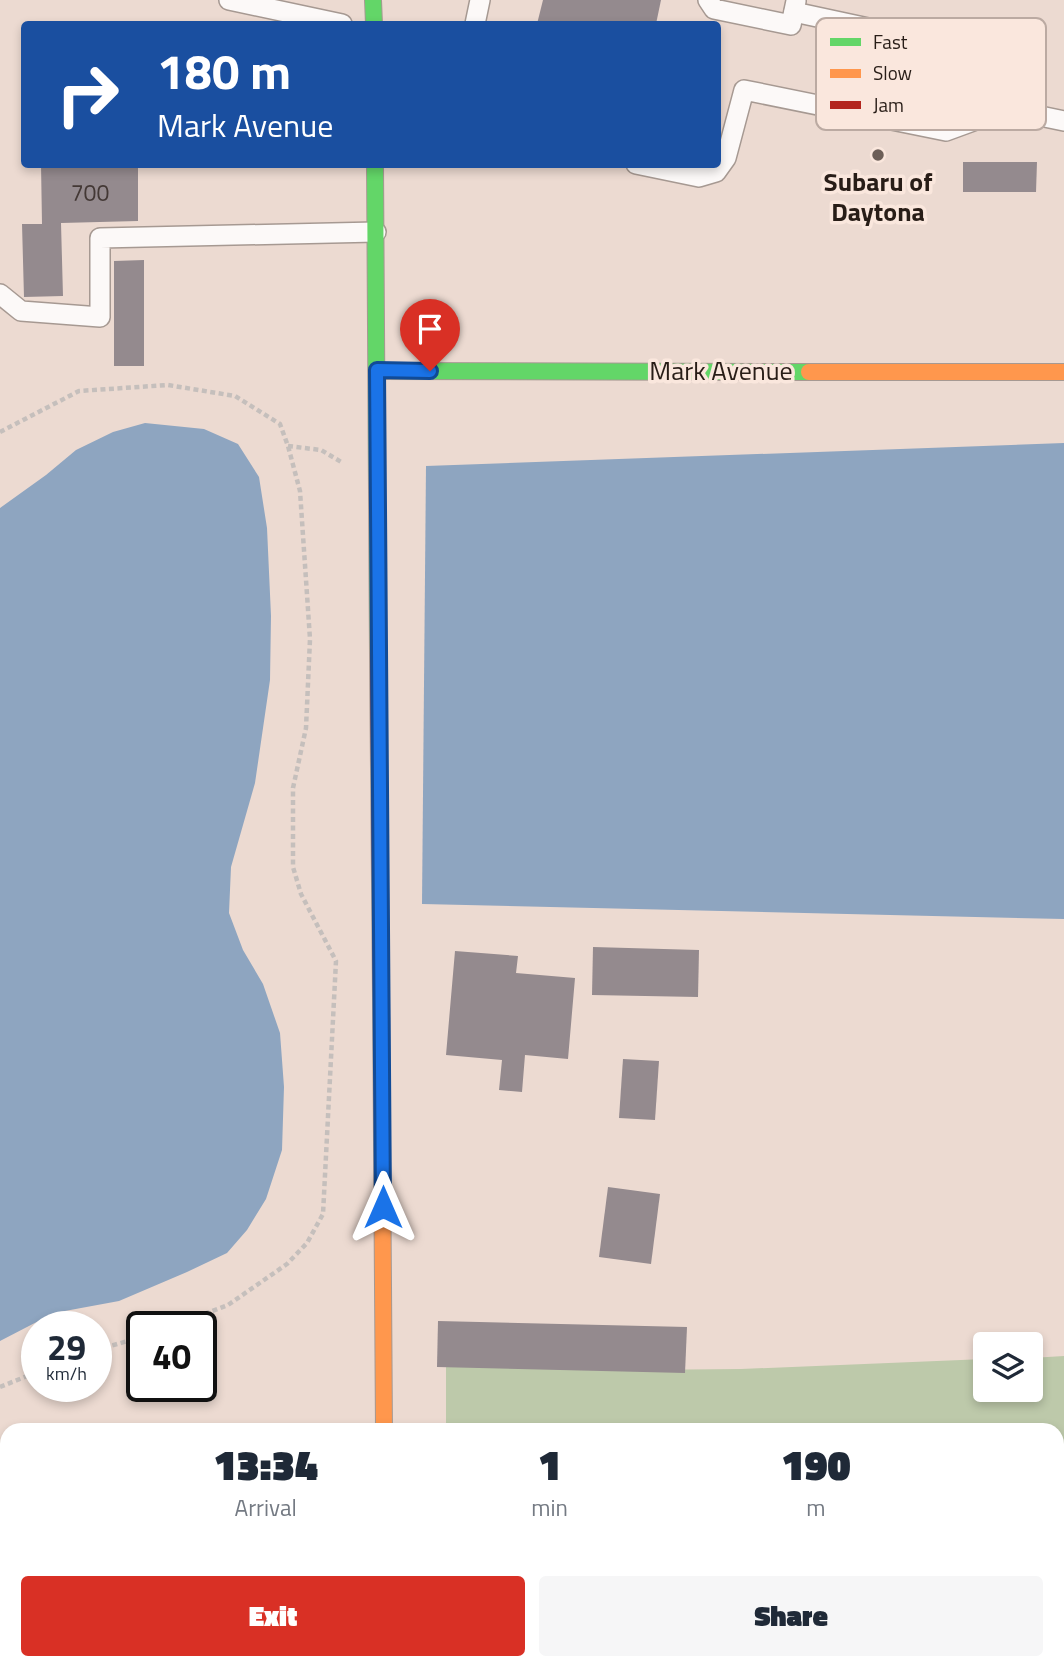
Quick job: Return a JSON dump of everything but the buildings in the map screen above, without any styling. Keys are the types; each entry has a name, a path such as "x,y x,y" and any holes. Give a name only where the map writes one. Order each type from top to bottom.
{"street":[{"path":"373,0 374,21"},
{"path":"375,168 384,1423"},
{"name":"Mark Avenue","path":"377,370 1064,372"}],"lane":[{"path":"229,0 328,21"},
{"path":"476,21 480,0"},
{"path":"708,0 714,9 794,13 818,18"},
{"path":"721,165 726,158 744,90 816,105"},
{"path":"1046,117 1064,121"},
{"path":"655,168 699,177 716,172 719,168"},
{"path":"0,294 21,311 100,317 100,238 376,232"}],"path":[{"path":"0,432 79,391 168,385 234,396 280,424 300,491 310,639 306,728 293,788 293,867 301,894 336,961 323,1214 307,1243 287,1264 228,1305 212,1311"},
{"path":"288,446 321,450 377,483"},
{"path":"0,1387 21,1378"}],"green space":[{"path":"1064,1356 1064,1423 446,1423 446,1365 633,1370 741,1369 973,1359 973,1402 1043,1402 1043,1357"}],"water":[{"path":"145,423 204,429 238,444 259,477 267,528 271,616 270,680 255,783 231,867 229,913 243,950 263,984 280,1033 284,1087 282,1150 266,1199 247,1230 227,1253 119,1301 65,1311 21,1311 21,1330 0,1341 0,508 76,450 113,432"},
{"path":"1064,443 1064,919 422,904 426,466"}],"traffic: fast":[{"path":"373,0 374,21"},
{"path":"375,168 378,654"},
{"path":"377,371 809,372"}],"traffic: slow":[{"path":"809,372 1064,372"},
{"path":"381,997 384,1423"}],"traffic: jam":[{"path":"378,654 381,997"}],"place":[{"name":"Subaru of Daytona","path":"878,155"}],"route":[{"path":"383,1207 377,370 430,371"}]}
